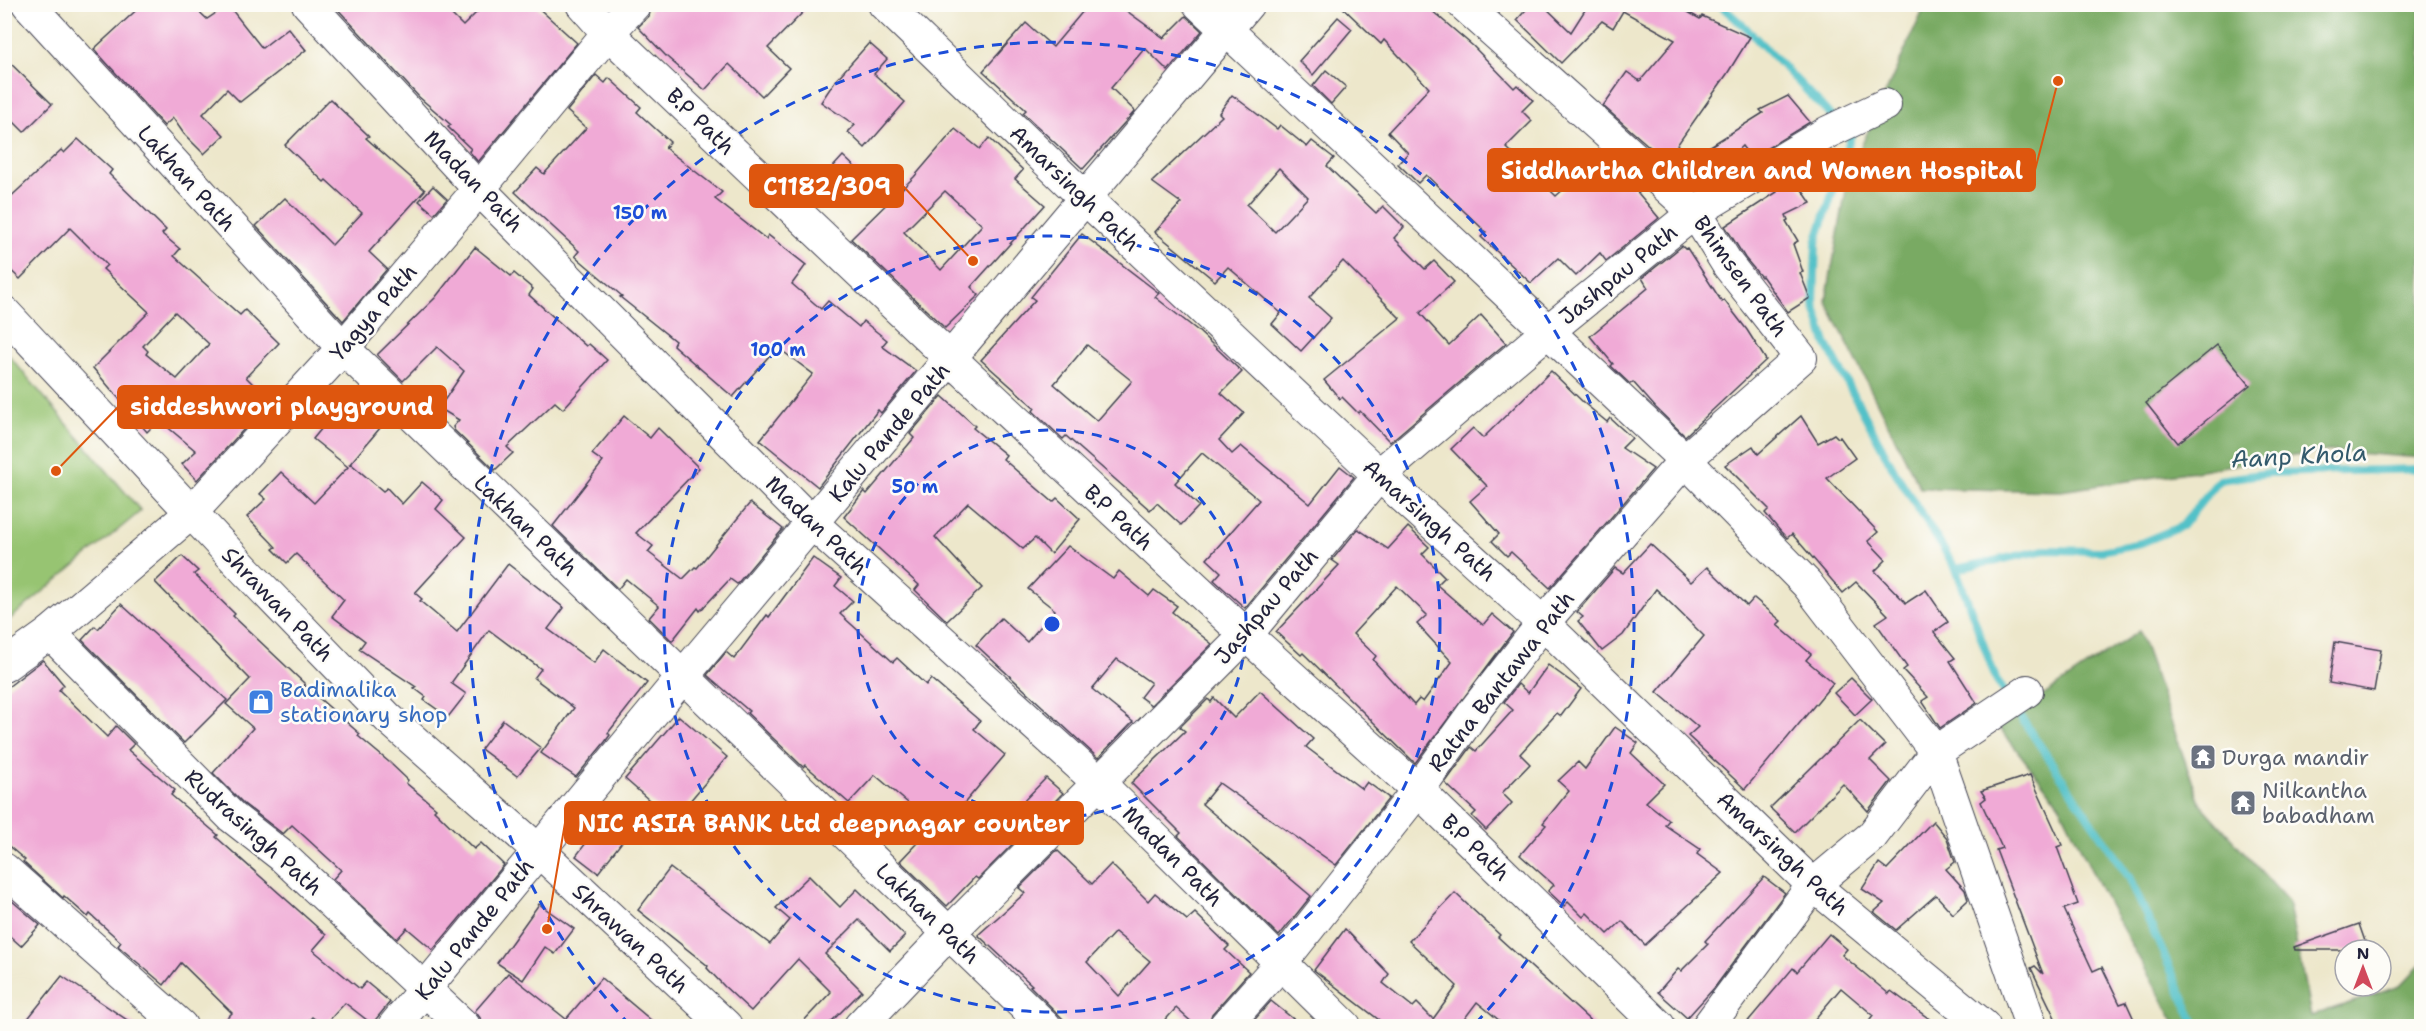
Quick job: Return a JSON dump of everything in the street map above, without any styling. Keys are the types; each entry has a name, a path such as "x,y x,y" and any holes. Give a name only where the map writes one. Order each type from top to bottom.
{"street":[{"name":"Lakhan Path","path":"28,4 343,348 1045,1026"},
{"name":"Madan Path","path":"308,4 480,189 812,523 1099,783 1345,1026"},
{"name":"B.P Path","path":"582,4 608,33 950,358 1246,635 1418,790 1659,1026"},
{"name":"Yagya Path","path":"4,666 50,633 191,513 343,348 480,189 608,33 635,4"},
{"name":"Amarsingh Path","path":"884,4 1085,198 1379,475 1543,623 1813,885 1984,1026"},
{"path":"1199,4 1685,460 1807,584 1936,752 2031,1026"},
{"name":"Kalu Pande Path","path":"394,1026 683,676 1248,4"},
{"name":"Bhimsen Path","path":"1463,4 1695,212 1728,265 1801,358"},
{"name":"Jashpau Path","path":"860,1026 949,933 1246,635 1379,475 1548,330 1695,212 1828,132 1885,105"},
{"name":"Shrawan Path","path":"4,312 191,513 388,718 538,850 726,1026"},
{"name":"Ratna Bantawa Path","path":"1226,1026 1281,963 1418,790 1476,709 1543,623 1685,460 1801,358"},
{"name":"Rudrasingh Path","path":"50,633 232,817 282,856 464,1026"},
{"path":"1708,1026 1813,885 1872,837 1936,752 2027,691"},
{"path":"4,869 181,1026"}],"green space":[{"path":"1924,5 2421,5 2421,458 2328,451 2061,491 1920,488 1826,301 1849,173"},
{"path":"5,351 141,511 4,623"},
{"path":"2139,631 2200,803 2288,901 2311,1016 2364,998 2393,998 2393,988 2400,986 2421,964 2421,1026 2177,1026 2102,892 2059,804 1998,726"}],"building":[{"path":"143,4 191,4 207,19 228,5 262,48 288,28 306,50 240,102 227,89 203,114 224,135 204,154 184,134 173,118 164,126 94,49"},
{"path":"333,4 441,4 463,26 485,4 534,4 577,43 478,162 469,151 471,149 448,127 451,125 419,97"},
{"path":"652,4 811,4 768,48 789,68 762,96 729,64 705,90 667,57 638,27 649,16"},
{"path":"1089,4 1117,4 1164,38 1186,16 1202,31 1168,71 1145,48 1111,88 1135,111 1083,169 1023,113 1026,110 983,71 1026,23 1053,47"},
{"path":"1339,4 1424,4 1473,46 1514,88 1517,85 1533,100 1522,111 1532,121 1506,147 1556,196 1603,154 1636,183 1633,187 1659,218 1606,261 1600,253 1576,276 1558,258 1531,283 1481,237 1486,232 1426,175 1418,183 1398,164 1408,153 1388,132 1429,88 1384,40 1381,44"},
{"path":"1531,4 1542,4 1571,32 1585,10 1575,4 1674,4 1700,19 1702,16 1750,37 1666,161 1603,106 1627,72 1640,81 1675,40 1623,11 1613,28 1602,21 1561,63 1517,20"},
{"path":"1338,17 1352,29 1313,75 1299,61"},
{"path":"869,43 887,59 874,74 905,102 865,148 848,132 855,125 821,102 835,81"},
{"path":"4,57 52,104 24,132 4,112"},
{"path":"1326,70 1346,87 1331,104 1313,86"},
{"path":"596,75 605,83 609,78 641,107 637,112 670,142 665,148 722,192 715,199 766,239 768,235 806,265 792,284 821,309 828,301 859,327 863,321 887,340 882,346 916,371 881,413 878,410 818,487 760,440 813,374 777,347 733,397 673,345 675,341 620,297 622,296 575,256 579,251 515,192 537,168 544,174 586,128 567,111"},
{"path":"1232,95 1277,129 1280,125 1307,147 1312,141 1334,158 1327,166 1376,213 1383,206 1404,227 1394,238 1425,269 1434,261 1454,282 1420,313 1449,345 1481,315 1506,343 1390,442 1360,411 1358,413 1342,397 1340,399 1324,380 1400,318 1343,261 1309,298 1331,318 1301,351 1272,324 1281,313 1228,267 1215,281 1155,232 1181,203 1152,182 1222,116 1219,113","holes":["1279,168 1308,197 1275,232 1247,205"]},
{"path":"1788,96 1810,122 1751,158 1742,146 1697,189 1675,168 1763,113 1760,110"},
{"path":"330,99 369,136 366,138 425,190 369,252 387,269 343,321 256,226 285,198 332,245 362,213 326,180 324,182 285,145"},
{"path":"955,129 980,149 989,138 1023,170 1015,179 1045,205 971,287 979,295 945,328 851,239 914,177","holes":["945,191 982,225 941,270 904,232"]},
{"path":"78,139 112,170 109,174 166,230 162,234 180,249 174,256 240,315 245,310 279,343 246,377 270,401 197,480 182,464 196,451 159,420 147,432 93,368 149,312 103,269 107,265 70,228 20,279 4,264 4,203 61,150 64,153","holes":["175,312 209,344 177,379 146,354 148,351 143,346"]},
{"path":"843,156 859,171 826,206 810,192"},
{"path":"1792,175 1811,203 1786,215 1788,220 1786,221 1798,241 1793,244 1803,272 1800,273 1810,298 1788,312 1762,276 1745,258 1725,226 1777,192 1772,186"},
{"path":"433,186 447,199 434,214 419,201"},
{"path":"1082,234 1159,293 1155,297 1197,330 1242,372 1221,393 1244,413 1219,440 1232,454 1241,446 1310,504 1340,466 1354,477 1245,608 1214,580 1221,572 1207,559 1259,500 1202,453 1175,483 1199,506 1181,525 1157,503 1150,510 1066,436 1063,439 1033,411 1035,408 981,360 1035,300 1031,297","holes":["1087,345 1132,381 1097,421 1054,384"]},
{"path":"1682,246 1687,248 1722,302 1724,300 1747,330 1766,360 1685,436 1633,382 1630,384 1611,366 1613,364 1590,336 1648,288 1642,278"},
{"path":"475,247 511,276 514,273 533,289 529,295 586,346 589,344 607,360 563,409 555,402 507,447 513,453 495,470 454,430 453,427 459,420 439,408 464,371 437,347 403,381 377,355 435,298"},
{"path":"2217,345 2250,385 2178,443 2146,403"},
{"path":"1551,371 1584,403 1607,422 1610,418 1632,438 1622,448 1653,469 1550,588 1511,552 1507,556 1492,541 1499,534 1470,501 1487,486 1451,449 1473,428 1483,438"},
{"path":"942,396 975,426 973,428 1006,455 1003,459 1053,502 1057,498 1080,519 1051,554 1035,538 1023,549 968,503 935,537 982,588 947,621 915,590 919,585 844,517 864,491 867,494 914,438 910,434"},
{"path":"345,400 380,428 349,465 351,464 383,491 387,488 402,504 422,482 443,500 436,509 466,537 415,593 422,599 420,601 457,632 508,564 564,608 548,629 594,663 604,649 647,683 608,733 610,735 605,742 576,777 541,753 574,708 534,678 541,669 489,630 451,683 466,694 448,717 424,700 426,697 414,688 416,687 359,649 365,641 332,616 344,600 296,554 287,563 273,549 276,547 247,517 266,499 260,494 281,472 314,503 348,467 313,439"},
{"path":"624,416 650,438 658,428 699,468 636,533 653,546 648,552 683,579 695,567 697,568 750,503 783,529 737,584 730,579 700,611 698,608 672,641 649,618 659,606 626,579 618,589 553,526 603,462 592,454"},
{"path":"1801,416 1818,443 1834,434 1840,437 1855,458 1827,478 1878,532 1868,541 1886,560 1875,571 1906,603 1926,590 1948,622 1934,632 1955,658 1950,661 1977,703 1940,728 1922,701 1928,697 1903,670 1907,667 1876,623 1888,615 1856,582 1843,593 1792,534 1787,538 1781,532 1765,513 1769,509 1725,465 1753,446 1758,454"},
{"path":"1408,527 1429,547 1422,554 1445,577 1437,585 1483,625 1492,614 1513,632 1415,763 1303,653 1301,655 1276,632 1339,565 1332,560 1358,529 1388,549","holes":["1397,586 1427,615 1417,624 1452,662 1423,702 1419,699 1414,705 1373,660 1376,656 1353,634"]},
{"path":"1650,544 1691,582 1707,567 1747,606 1754,598 1781,621 1777,625 1811,654 1806,660 1833,683 1745,789 1688,736 1698,727 1657,692 1704,636 1656,589 1623,635 1602,651 1578,621 1583,617 1577,612 1615,568 1623,573"},
{"path":"1068,546 1113,579 1119,571 1149,596 1154,590 1177,606 1172,612 1212,644 1151,705 1140,697 1151,683 1117,659 1092,689 1133,722 1098,758 976,645 1001,618 1027,642 1055,610 1028,589"},
{"path":"182,556 198,571 194,574 235,614 233,616 304,685 360,734 358,736 408,780 406,783 436,808 434,810 474,849 481,843 504,865 433,950 407,928 397,939 333,879 341,870 292,825 283,834 244,804 213,773 253,728 226,704 250,679 155,582"},
{"path":"813,558 841,578 835,586 853,601 840,614 893,662 897,658 926,685 931,679 980,721 974,729 1005,755 956,813 985,841 1046,778 1063,793 978,879 975,877 947,906 900,861 934,825 875,775 849,803 805,765 803,767 747,713 749,711 707,675 726,652 734,659"},
{"path":"121,604 227,700 184,743 82,640 95,626 98,629"},
{"path":"2335,642 2381,650 2374,691 2329,683"},
{"path":"43,660 64,685 59,690 107,737 116,726 134,744 128,750 175,790 171,795 218,835 216,837 326,935 313,950 360,989 366,982 390,1002 372,1024 345,1003 324,1026 312,1017 304,1026 219,1026 232,1013 181,963 164,985 118,946 121,942 90,914 88,917 64,896 63,898 4,842 4,690"},
{"path":"1548,665 1581,689 1561,716 1557,713 1520,754 1530,764 1502,793 1512,803 1486,830 1472,816 1476,812 1445,783 1471,747 1476,751 1513,710 1504,702 1518,684 1528,693"},
{"path":"1851,678 1872,699 1855,715 1834,693"},
{"path":"1260,691 1313,739 1306,747 1362,789 1367,782 1389,798 1336,865 1219,783 1202,804 1311,896 1279,936 1178,836 1181,833 1131,783 1185,731 1180,727 1208,699 1211,702 1214,698 1234,718"},
{"path":"679,716 727,757 673,821 625,779"},
{"path":"503,720 541,748 517,776 481,749"},
{"path":"1860,720 1885,745 1870,760 1891,781 1868,811 1843,784 1795,832 1770,808"},
{"path":"1615,727 1638,743 1631,753 1664,784 1646,802 1669,820 1665,825 1700,849 1697,854 1723,873 1645,945 1622,921 1608,934 1587,913 1583,917 1568,902 1564,906 1548,891 1554,885 1520,855 1546,825 1543,823 1569,791 1558,781 1578,762 1585,769"},
{"path":"2030,775 2062,845 2057,847 2078,904 2064,909 2093,971 2102,967 2120,1004 2126,1002 2137,1026 2059,1026 2031,968 2035,966 2043,974 1996,850 2002,848 1981,802 1986,798 1981,791"},
{"path":"606,817 628,834 598,873 576,856"},
{"path":"1933,821 1947,838 1955,862 1946,869 1965,890 1968,900 1953,914 1936,895 1896,930 1874,912 1884,903 1862,889 1879,863 1887,869"},
{"path":"1057,850 1092,884 1111,864 1148,901 1155,893 1187,920 1195,913 1229,946 1225,950 1249,972 1212,1014 1208,1026 1196,1026 1176,1008 1160,1026 1070,1026 1030,986 1032,985 978,935 1025,893 1019,888","holes":["1115,932 1150,961 1119,996 1087,962"]},
{"path":"670,868 770,944 790,920 776,908 809,876 840,907 857,889 905,936 890,951 859,920 825,954 862,991 827,1026 799,1026 831,992 798,959 751,1011 724,986 707,968 708,966 638,910"},
{"path":"1764,877 1785,893 1715,987 1687,1018 1658,992 1678,969 1681,971 1708,944 1705,941"},
{"path":"1455,893 1500,935 1498,937 1596,1026 1506,1026 1477,1002 1459,1026 1387,1026 1314,970 1345,929 1389,974 1383,983 1413,1007 1417,1003 1433,1019 1457,986 1409,941"},
{"path":"4,894 40,925 21,946 4,931"},
{"path":"539,904 574,929 555,954 545,947 523,980 497,963"},
{"path":"2359,924 2364,938 2333,938 2333,950 2295,950 2294,947"},
{"path":"1829,934 1847,949 1842,955 1889,994 1891,991 1939,1026 1865,1026 1873,1015 1841,988 1809,1026 1744,1026 1793,968 1797,972"},
{"path":"508,973 566,1019 601,978 658,1026 486,1026 475,1011"},
{"path":"62,976 136,1026 22,1026"},
{"path":"1271,1001 1302,1026 1249,1026"}],"waterway":[{"path":"1719,4 1746,28 1835,120"},
{"path":"1848,133 1851,136 1816,243 1814,304 1826,343 1894,470 1956,569 1996,679 2008,697"},
{"name":"Aanp Khola","path":"1956,569 2045,550 2101,551 2141,543 2182,526 2219,480 2268,473 2422,469"},
{"path":"2014,707 2129,877 2196,1026"}],"place":[{"name":"Siddhartha Children and Women Hospital","path":"2058,81"},
{"name":"C1182/309","path":"973,261"},
{"name":"siddeshwori playground","path":"56,471"},
{"name":"Badimalika stationary shop","path":"261,702"},
{"name":"Durga mandir","path":"2203,757"},
{"name":"Nilkantha babadham","path":"2243,803"},
{"name":"NIC ASIA BANK Ltd deepnagar counter","path":"547,929"}]}
